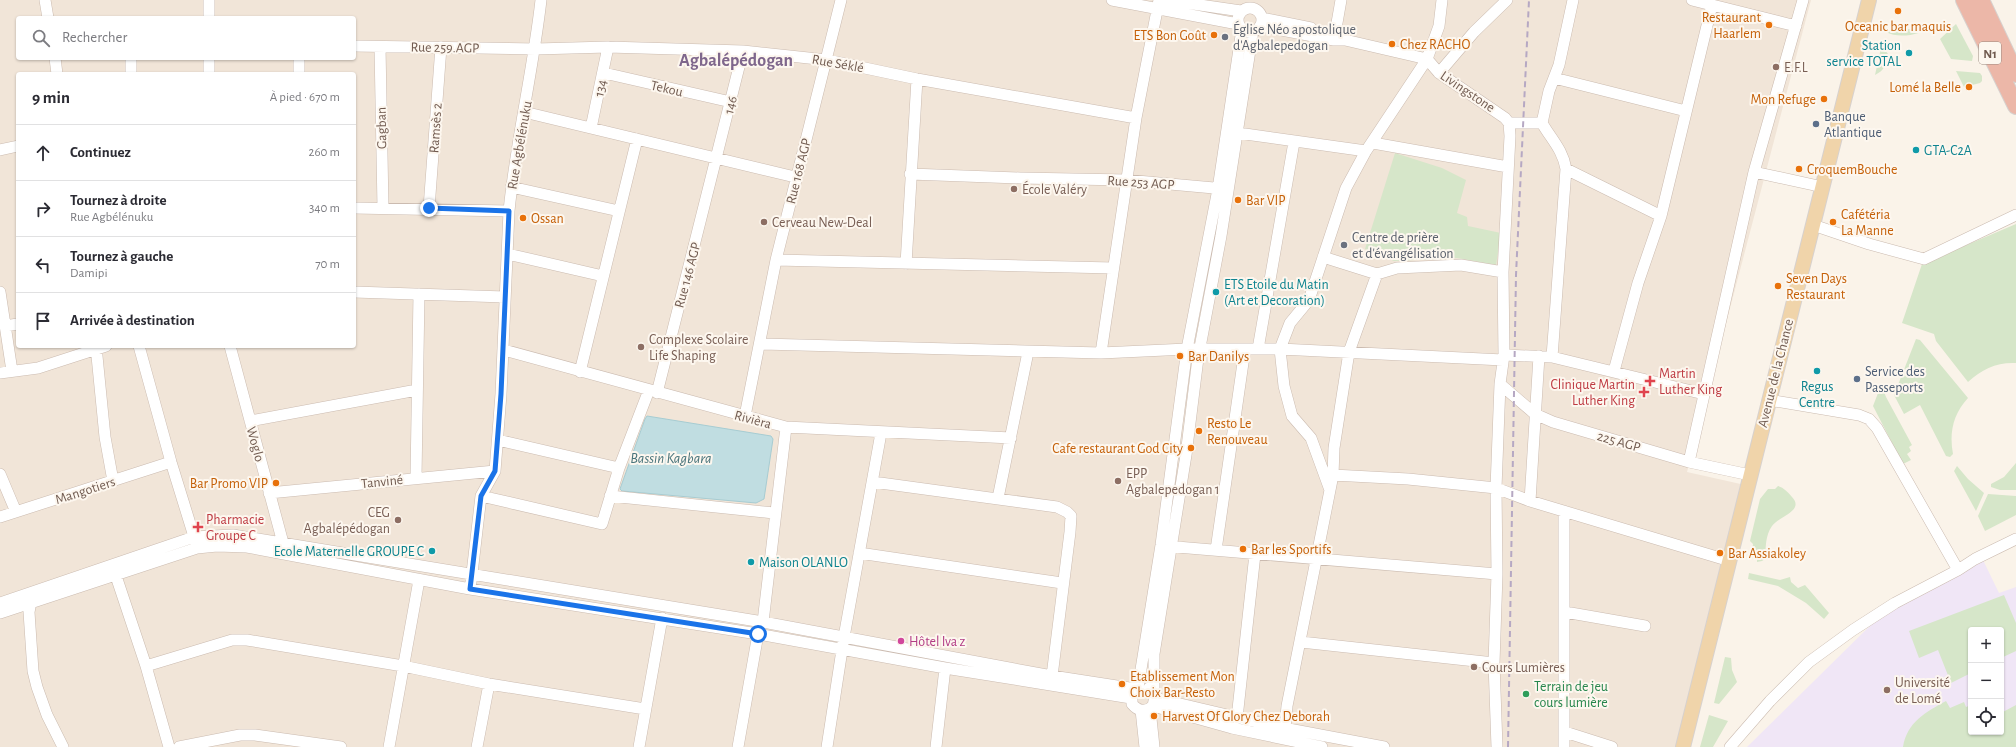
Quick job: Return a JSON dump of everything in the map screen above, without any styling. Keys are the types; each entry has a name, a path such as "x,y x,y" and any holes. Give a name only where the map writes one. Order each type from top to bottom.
{"highway":[{"name":"N1","path":"1964,0 2016,106"},
{"name":"N1","path":"1981,0 2016,74"}],"main road":[{"name":"Avenue de la Chance","path":"1683,747 1869,0"}],"street":[{"path":"45,0 48,16"},
{"path":"209,0 209,16"},
{"name":"Rue Agbélénuku","path":"470,589 481,496 495,471 504,350 504,296 508,254 511,187 536,49 541,0"},
{"name":"Rue 168 AGP","path":"745,416 776,260 796,177 828,60 841,0"},
{"path":"1112,0 1248,6 1260,14 1251,26 1223,189 1200,350 1166,546 1132,704 1150,703 1237,718 1284,738 1384,747"},
{"path":"1338,38 1341,0"},
{"path":"1330,490 1311,438 1292,416 1284,386 1280,349 1290,323 1309,300 1346,188 1370,147 1427,59 1439,26 1442,0"},
{"path":"1439,73 1474,32 1507,0"},
{"path":"1552,357 1566,169 1562,154 1542,123 1559,65 1573,0"},
{"path":"1692,0 1796,26"},
{"path":"1689,462 1754,172 1803,0"},
{"path":"1101,353 1136,118 1161,3"},
{"name":"Livingstone","path":"1161,3 1251,26 1338,38 1427,59 1439,73 1499,112 1508,123 1510,136 1503,272 1504,357 1500,384 1496,488 1497,574 1494,663 1497,747"},
{"path":"1614,371 1638,283 1661,216 1712,5"},
{"path":"1248,6 1237,20 1251,26"},
{"path":"1144,747 1150,703 1187,349 1223,189 1238,132 1251,26"},
{"name":"Rue 259.AGP","path":"356,46 536,49"},
{"name":"Gagban","path":"380,47 383,208"},
{"name":"Ramsès 2","path":"429,208 441,47"},
{"name":"Rue Séklé","path":"536,49 608,47 743,51 828,60 917,79 1136,118"},
{"name":"134","path":"591,128 604,73 608,47"},
{"name":"146","path":"718,158 743,51"},
{"path":"55,60 57,72"},
{"path":"131,60 131,72"},
{"path":"209,60 209,72"},
{"path":"299,60 299,72"},
{"name":"Tekou","path":"604,73 731,102"},
{"path":"1554,78 1686,111"},
{"path":"906,264 910,174 917,79"},
{"path":"524,112 796,177"},
{"path":"1508,123 1542,123"},
{"path":"1238,132 1294,142 1370,147 1508,167"},
{"path":"580,372 637,139"},
{"path":"1258,349 1294,142"},
{"path":"0,150 16,146"},
{"name":"Rue 146 AGP","path":"481,496 602,524 619,468 653,391 718,158"},
{"path":"1566,169 1661,216"},
{"path":"1754,172 1822,187"},
{"name":"Rue 253 AGP","path":"910,174 1126,180 1223,189"},
{"path":"511,187 619,211"},
{"path":"356,208 429,208 509,211"},
{"path":"1813,225 1869,244 1924,258 2016,215"},
{"path":"508,254 603,276"},
{"path":"1323,257 1377,274 1397,268 1461,265 1503,272"},
{"path":"776,260 1113,268"},
{"path":"1284,738 1287,706 1301,642 1333,475 1334,448 1349,352 1377,274"},
{"path":"0,292 12,371"},
{"path":"356,292 504,296"},
{"path":"416,477 419,294"},
{"path":"5,326 16,324"},
{"path":"760,344 1028,352 1101,353 1187,349 1280,349 1504,357 1539,356 1552,357 1614,371 1704,394"},
{"path":"0,373 38,368 97,348"},
{"path":"100,348 106,437 113,481"},
{"path":"140,348 171,462 197,548"},
{"name":"Woglo","path":"231,348 268,493 283,542"},
{"path":"1216,550 1245,349"},
{"name":"Rivièra","path":"504,350 580,372 786,427 880,433 1011,438"},
{"path":"998,498 1028,352"},
{"path":"1530,501 1539,356"},
{"name":"225 AGP","path":"1500,384 1535,414 1553,422 1689,462 1750,475"},
{"path":"250,421 417,390"},
{"path":"1769,400 1816,407 1869,418 1877,428 1958,570"},
{"path":"763,622 774,513 786,427"},
{"path":"827,747 844,637 873,482 880,433"},
{"path":"498,440 619,468"},
{"name":"Mangotiers","path":"0,517 171,462"},
{"name":"Tanviné","path":"268,493 416,477 495,471"},
{"path":"0,474 16,512"},
{"path":"1333,475 1408,479 1496,488 1530,501 1730,561"},
{"path":"873,482 998,498 1062,509 1071,516 1052,676"},
{"path":"610,496 774,513"},
{"path":"1564,511 1564,747"},
{"path":"0,613 194,537 233,536 283,542 763,622 1135,692"},
{"path":"1730,747 1770,701 1809,662 1853,630 1895,603 1958,570 1975,559 2016,539"},
{"path":"0,603 25,602 116,576 197,548 217,546 247,547 470,589 662,618 945,668 1135,692 1147,687 1154,747"},
{"path":"1166,546 1317,560 1497,574"},
{"path":"859,553 1062,583"},
{"path":"1237,718 1255,554"},
{"path":"116,576 146,666 169,747"},
{"path":"389,747 402,666 419,580"},
{"path":"25,602 37,687 47,715 63,747"},
{"path":"1565,612 1645,626"},
{"path":"639,747 662,618"},
{"path":"738,747 758,634"},
{"path":"146,666 237,639 402,666 489,684 645,709"},
{"path":"1301,642 1494,663"},
{"path":"936,747 945,668"},
{"path":"477,747 489,684"},
{"path":"1150,703 1232,728 1322,747"},
{"path":"1565,732 1612,747"},
{"path":"179,747 240,735 256,735 304,744 341,747"}],"shaded area":[{"path":"0,0 1811,0 1687,472 1754,487 1690,747 0,747"},
{"name":"Université de Lomé","path":"1983,560 1999,593 2016,587 2016,747 1747,747 1882,614"}],"green space":[{"path":"1956,24 1973,56 1972,61 1951,59 1940,39"},
{"path":"1932,26 1922,32 1903,36 1886,32"},
{"path":"1883,47 1888,54 1887,61 1883,69 1875,75 1881,48"},
{"path":"1956,71 1980,73 1982,76 1982,81 1980,83 1964,87"},
{"path":"1395,153 1442,168 1466,180 1457,213 1467,217 1468,226 1501,233 1496,265 1457,258 1394,261 1365,249"},
{"path":"2016,224 2016,363 1990,367 1979,373 1968,382 1936,341 1934,334 1902,323 1922,264"},
{"path":"1916,339 1920,340 1968,398 1963,404 1953,424 1953,454 1950,457 1946,456 1920,405 1904,414 1894,395"},
{"path":"1880,388 1883,389 1912,445 1909,447 1911,451 1907,454 1911,460 1903,464 1873,406"},
{"path":"2016,463 2016,490 2000,490 1991,487 1991,484 2004,477"},
{"path":"1957,466 1968,479 1984,493 1976,511 1954,471"},
{"path":"1778,486 1790,495 1795,502 1795,506 1790,513 1775,522 1772,526 1767,538 1765,559 1757,562 1757,553 1752,551 1753,544 1750,541 1760,499 1768,489 1775,489"},
{"path":"1988,494 2016,496 2016,515 1985,531 1978,516"},
{"path":"1749,573 1780,580 1790,577 1791,582 1798,588 1805,585 1829,613 1824,619 1806,603 1778,586 1748,579"},
{"path":"2004,595 2016,623 2016,651 2004,657 2004,627 1968,627 1968,674 1951,683 1938,650 1919,658 1909,631"},
{"path":"1725,657 1731,658 1732,670 1737,682 1719,704 1714,703"},
{"path":"1946,701 1950,708 1964,702 1966,707 1968,706 1968,735 2004,735 2004,711 2016,705 2016,747 1903,747 1905,738 1913,724 1931,709"},
{"path":"1709,715 1728,721 1713,747 1700,747"}],"water":[{"name":"Bassin Kagbara","path":"647,416 771,436 773,439 764,499 756,503 622,491 620,489"}],"railway":[{"path":"1508,747 1516,275 1529,0"}],"place":[{"name":"Oceanic bar maquis","path":"1898,11"},
{"name":"Restaurant Haarlem","path":"1769,25"},
{"name":"ETS Bon Goût","path":"1214,35"},
{"name":"Église Néo apostolique d'Agbalepedogan","path":"1225,37"},
{"name":"Chez RACHO","path":"1392,44"},
{"name":"Station service TOTAL","path":"1909,53"},
{"name":"E.F.L","path":"1776,67"},
{"name":"Lomé la Belle","path":"1969,87"},
{"name":"Mon Refuge","path":"1824,99"},
{"name":"Banque Atlantique","path":"1816,124"},
{"name":"GTA-C2A","path":"1916,150"},
{"name":"CroquemBouche","path":"1799,169"},
{"name":"École Valéry","path":"1014,189"},
{"name":"Bar VIP","path":"1238,200"},
{"name":"Ossan","path":"523,218"},
{"name":"Cerveau New-Deal","path":"764,222"},
{"name":"Cafétéria La Manne","path":"1833,222"},
{"name":"Centre de prière et d'évangélisation","path":"1344,245"},
{"name":"Seven Days Restaurant","path":"1778,286"},
{"name":"ETS Etoile du Matin (Art et Decoration)","path":"1216,292"},
{"name":"Complexe Scolaire Life Shaping","path":"641,347"},
{"name":"Bar Danilys","path":"1180,356"},
{"name":"Regus Centre","path":"1817,371"},
{"name":"Service des Passeports","path":"1857,379"},
{"name":"Martin Luther King","path":"1650,381"},
{"name":"Clinique Martin Luther King","path":"1644,392"},
{"name":"Resto Le Renouveau","path":"1199,431"},
{"name":"Cafe restaurant God City","path":"1191,448"},
{"name":"EPP Agbalepedogan 1","path":"1118,481"},
{"name":"Bar Promo VIP","path":"276,483"},
{"name":"CEG Agbalépédogan","path":"398,520"},
{"name":"Pharmacie Groupe C","path":"198,527"},
{"name":"Bar les Sportifs","path":"1243,549"},
{"name":"Ecole Maternelle GROUPE C","path":"432,551"},
{"name":"Bar Assiakoley","path":"1720,553"},
{"name":"Maison OLANLO","path":"751,562"},
{"name":"Hôtel Iva z","path":"901,641"},
{"name":"Cours Lumières","path":"1474,667"},
{"name":"Etablissement Mon Choix Bar-Resto","path":"1122,684"},
{"name":"Université de Lomé","path":"1887,690"},
{"name":"Terrain de jeu cours lumière","path":"1526,694"},
{"name":"Harvest Of Glory Chez Deborah","path":"1154,716"}],"district":[{"name":"Agbalépédogan","path":"736,60"}],"route":[{"path":"429,208 509,211 508,254 504,296 504,350 495,471 481,496 470,589 758,634"}]}
